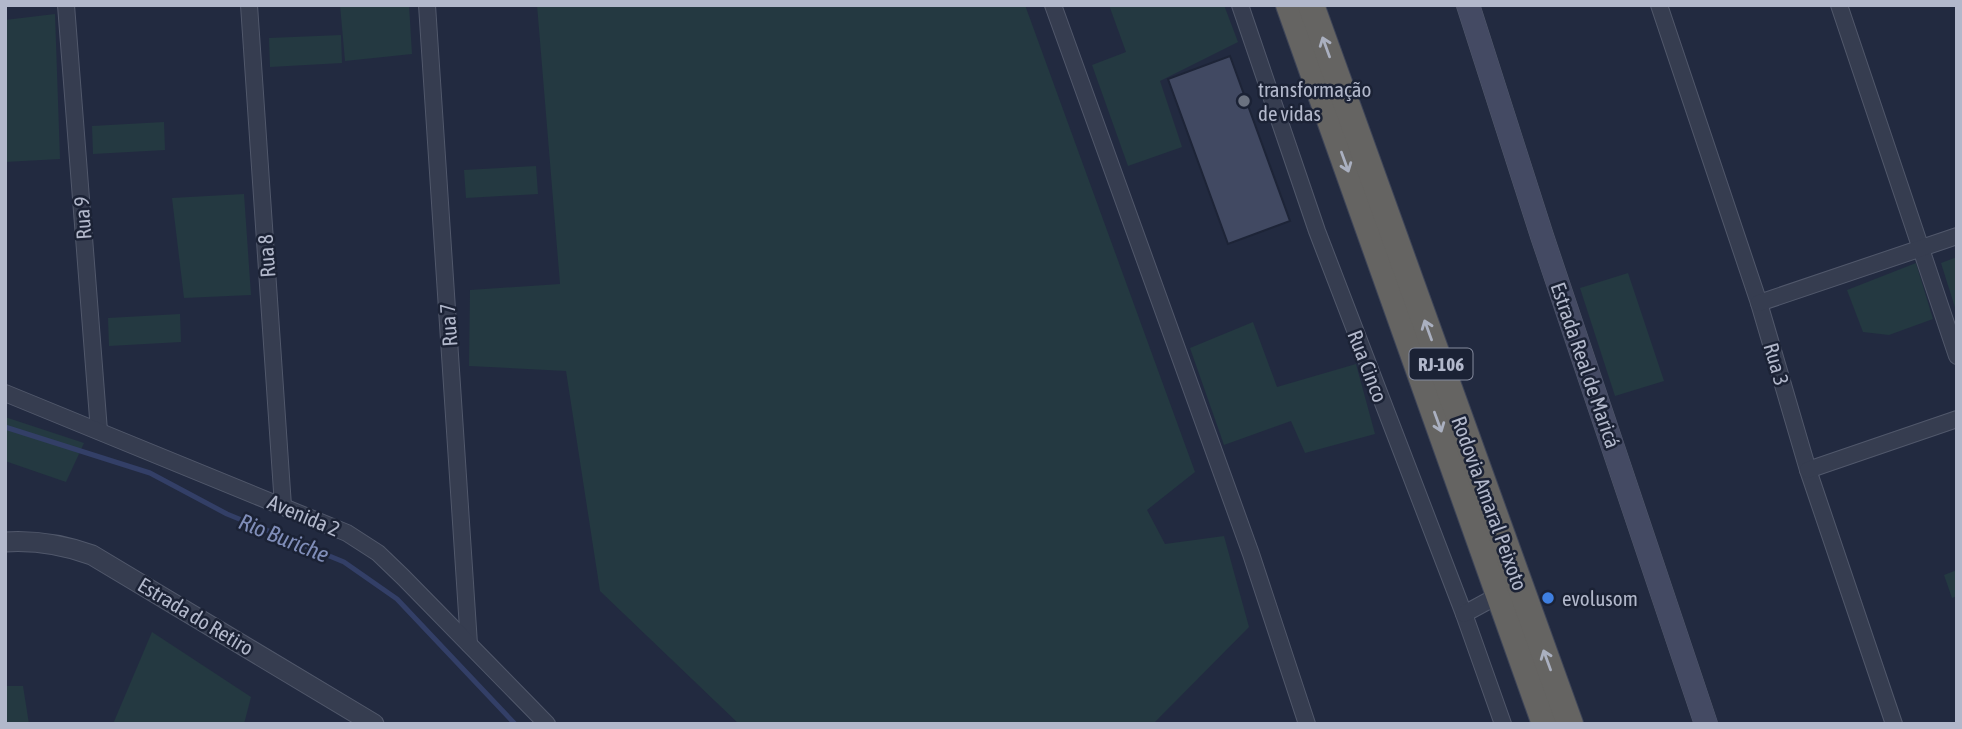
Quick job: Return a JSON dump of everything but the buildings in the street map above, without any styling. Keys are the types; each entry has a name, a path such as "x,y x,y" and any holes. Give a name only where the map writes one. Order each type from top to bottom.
{"highway":[{"name":"Rodovia Amaral Peixoto","path":"1289,5 1545,724"},
{"name":"Rodovia Amaral Peixoto","path":"1311,5 1570,724"}],"main road":[{"name":"Estrada Real de Maricá","path":"1468,5 1542,236 1706,724"}],"street":[{"name":"Rua 9","path":"66,5 99,431"},
{"name":"Rua 8","path":"249,5 283,506"},
{"name":"Rua 7","path":"427,5 469,644"},
{"path":"1053,5 1251,554 1307,724"},
{"name":"Rua Cinco","path":"1240,5 1317,231 1464,614 1503,724"},
{"name":"Rua 3","path":"1659,5 1759,303 1808,470 1894,724"},
{"path":"1839,5 1957,356"},
{"path":"1759,303 1957,236"},
{"name":"Avenida 2","path":"5,393 347,533 377,552 547,724"},
{"path":"1808,470 1957,419"},
{"name":"Estrada do Retiro","path":"5,542 44,543 92,555 374,724"},
{"path":"1464,614 1499,596"}],"shaded area":[{"path":"340,5 409,5 412,54 345,61"},
{"path":"537,5 1025,5 1195,472 1147,510 1165,544 1224,536 1249,627 1153,724 739,724 600,591 566,371 469,366 470,290 560,284"},
{"path":"1109,5 1224,5 1238,42 1160,81 1182,147 1128,166 1092,65 1126,52"},
{"path":"55,14 60,159 5,162 5,20"},
{"path":"341,35 342,63 270,67 269,38"},
{"path":"164,122 165,150 93,154 92,126"},
{"path":"536,166 538,194 466,198 464,170"},
{"path":"244,194 251,295 184,298 172,198"},
{"path":"1957,257 1957,314 1941,263"},
{"path":"1916,263 1933,319 1889,335 1863,332 1847,290"},
{"path":"1628,273 1664,381 1615,396 1580,288"},
{"path":"180,314 181,342 109,346 108,318"},
{"path":"1253,322 1277,387 1356,364 1375,434 1305,453 1291,421 1224,445 1190,348"},
{"path":"5,417 84,443 66,482 5,461"},
{"path":"1957,570 1957,596 1952,598 1944,575"},
{"path":"152,632 251,697 244,724 113,724"},
{"path":"5,686 23,686 29,724 5,724"}],"waterway":[{"name":"Rio Buriche","path":"5,427 150,473 227,514 344,562 397,599 515,724"}],"place":[{"name":"transformação de vidas","path":"1244,101"},
{"name":"evolusom","path":"1548,598"}]}
